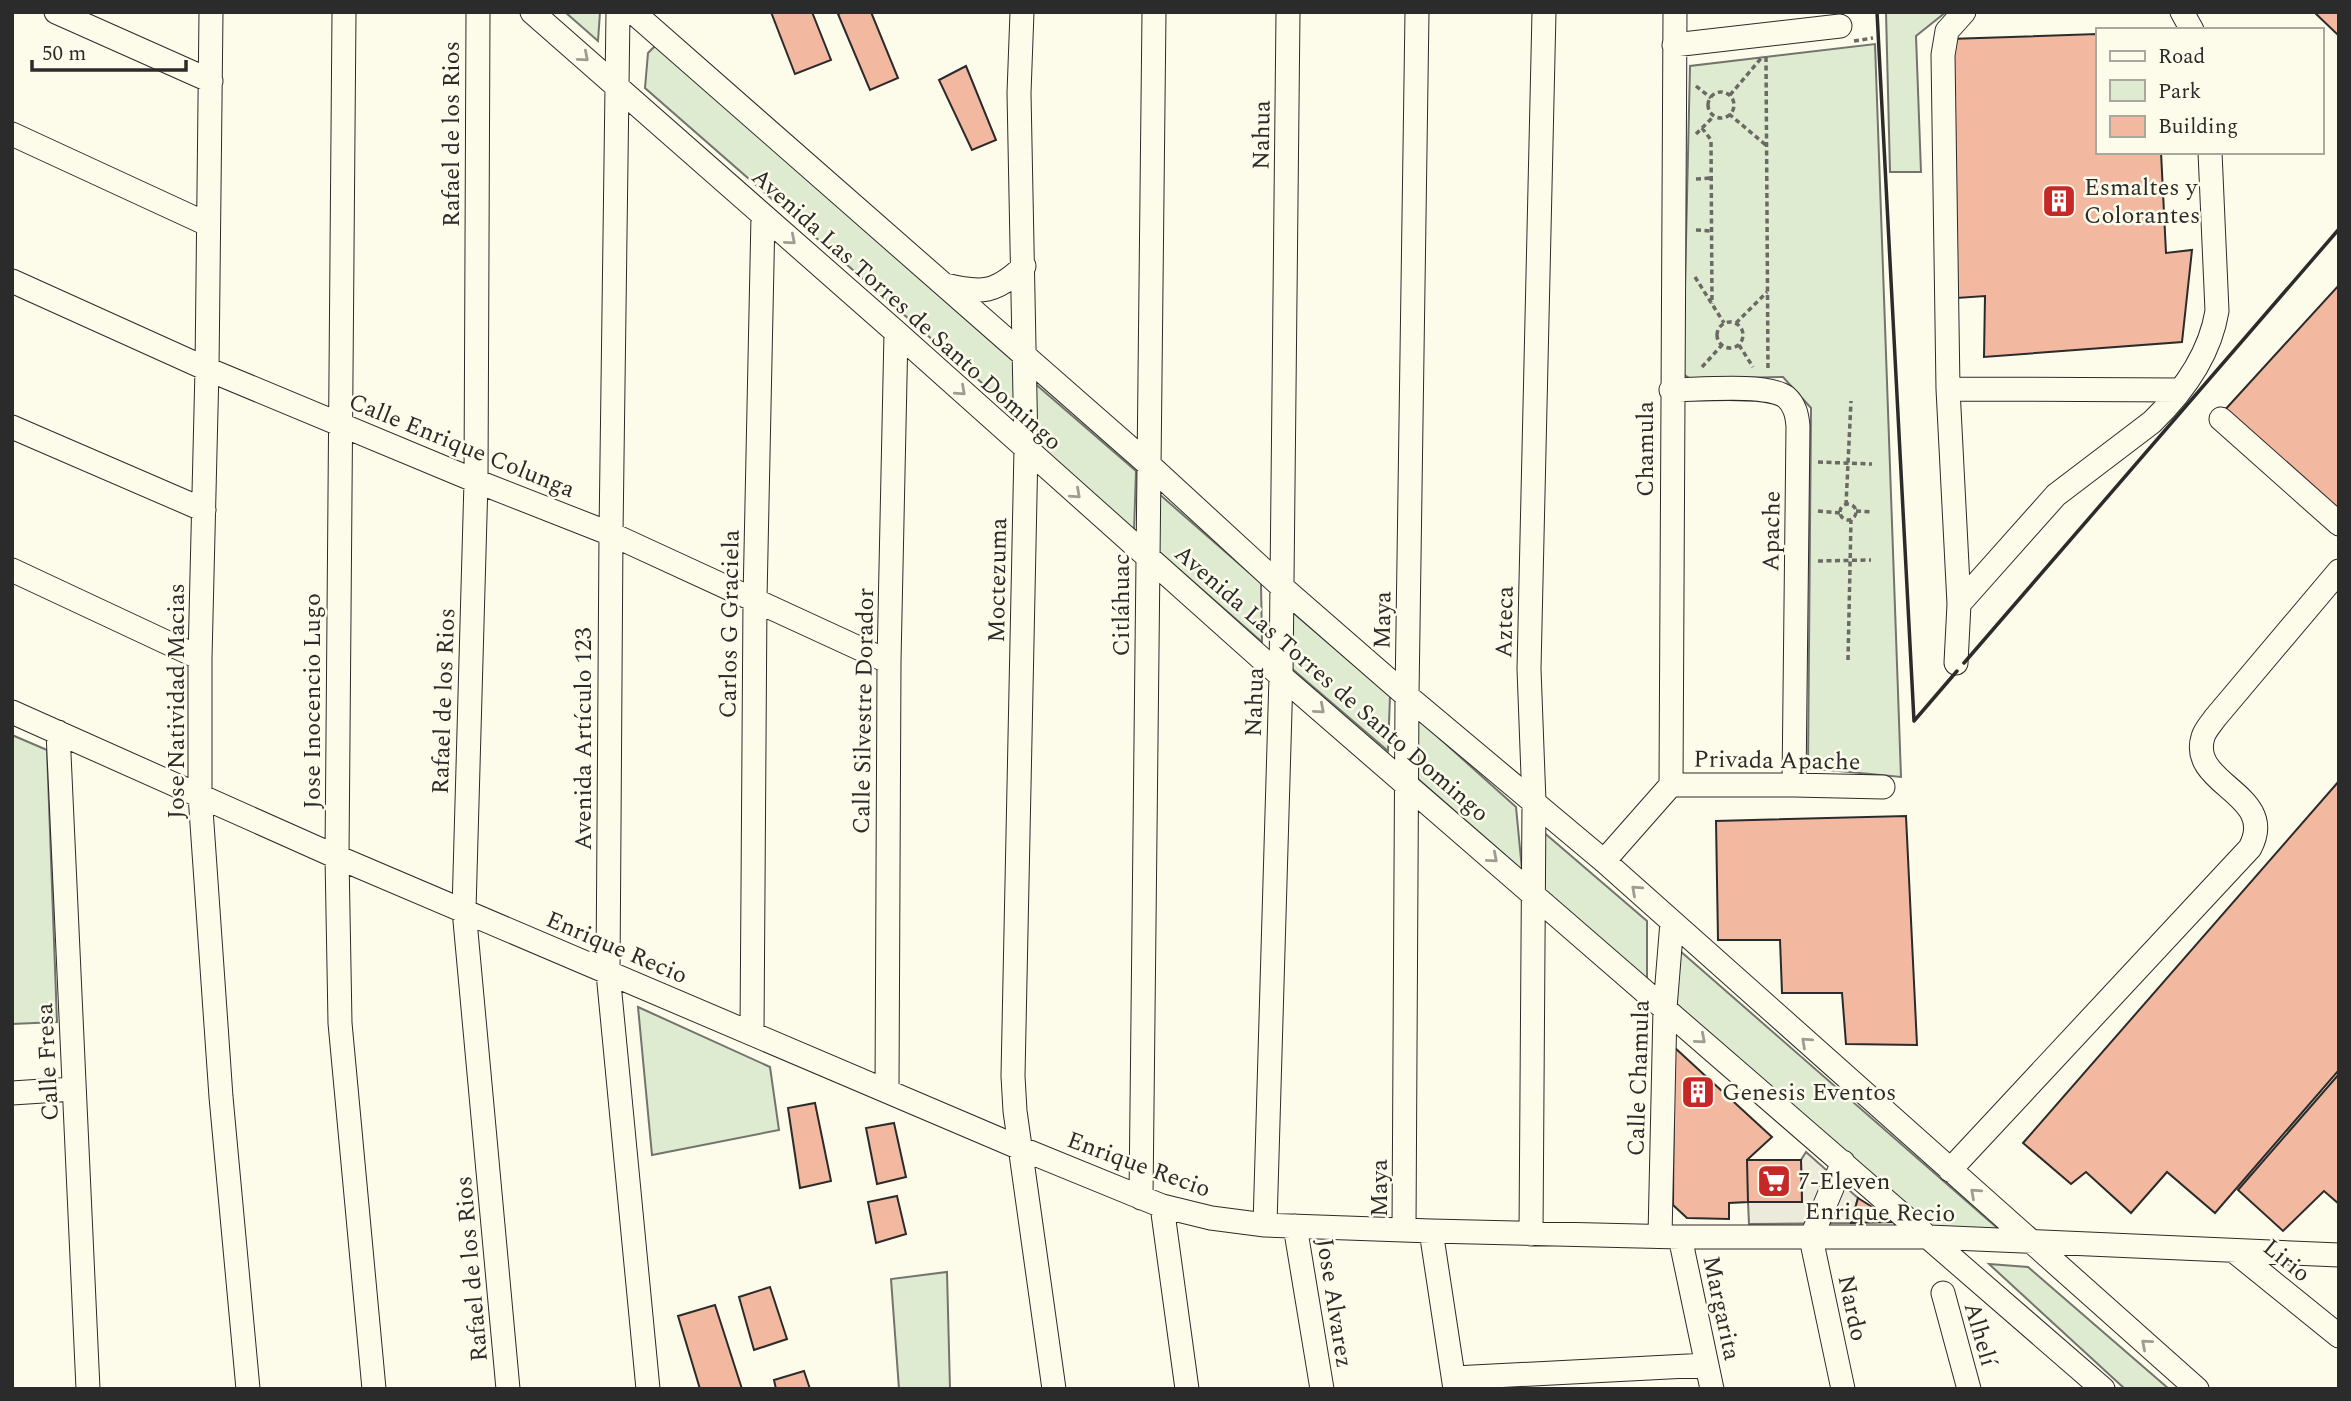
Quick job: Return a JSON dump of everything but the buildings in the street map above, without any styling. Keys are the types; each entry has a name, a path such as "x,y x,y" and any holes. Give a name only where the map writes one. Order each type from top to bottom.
{"street":[{"path":"56,12 211,81"},
{"name":"Jose Natividad Macias","path":"211,12 200,658 201,795 221,1097 248,1389"},
{"name":"Jose Inocencio Lugo","path":"344,12 337,857 340,1023 374,1389"},
{"name":"Rafael de los Rios","path":"478,12 476,481 464,910 508,1389"},
{"name":"Avenida Las Torres de Santo Domingo","path":"532,12 1281,676 2103,1389"},
{"name":"Avenida Artículo 123","path":"618,12 608,973 648,1389"},
{"name":"Avenida Las Torres de Santo Domingo","path":"632,12 1147,463 1283,588 1604,861 2197,1389"},
{"name":"Moctezuma","path":"1023,12 1019,93 1026,448 1013,1036 1015,1111 1054,1389"},
{"name":"Citláhuac","path":"1154,12 1147,463 1151,1202 1187,1389"},
{"name":"Nahua","path":"1265,1225 1283,588 1289,12"},
{"name":"Maya","path":"1404,1229 1407,696 1417,12"},
{"name":"Azteca","path":"1531,1234 1534,802 1530,656 1544,12"},
{"name":"Chamula","path":"1671,785 1675,12"},
{"path":"1956,663 1959,604 1948,389 1943,55 1947,31 1964,12"},
{"path":"2182,12 2191,28"},
{"path":"1674,45 1839,26"},
{"path":"12,134 207,224"},
{"path":"1959,604 2056,495 2152,422 2180,390 2205,352 2214,329 2217,311 2210,154"},
{"name":"Carlos G Graciela","path":"752,1033 755,599 764,216"},
{"path":"943,284 970,291 987,290 1008,282 1024,266"},
{"name":"Calle Enrique Colunga","path":"12,281 207,369 611,534 889,662"},
{"name":"Calle Silvestre Dorador","path":"887,1090 889,662 896,332"},
{"path":"1948,389 2180,390"},
{"name":"Apache","path":"1671,390 1772,390 1787,398 1796,410 1798,440 1794,785"},
{"path":"2221,419 2339,524"},
{"path":"12,426 204,510"},
{"path":"12,570 200,658"},
{"path":"1950,1170 2255,839 2256,827 2245,802 2208,767 2202,749 2203,737 2215,718 2339,571"},
{"name":"Enrique Recio","path":"12,712 337,857 1020,1148 1151,1202 1211,1219 1265,1225 1431,1231 1811,1238 1929,1237 2339,1255"},
{"name":"Calle Fresa","path":"58,732 88,1389"},
{"path":"1604,861 1671,785"},
{"name":"Privada Apache","path":"1671,785 1883,788"},
{"name":"Calle Chamula","path":"1670,1236 1665,1009 1672,922"},
{"path":"12,1093 74,1089"},
{"path":"1811,1238 1843,1162"},
{"name":"Jose Alvarez","path":"1295,1226 1322,1389"},
{"path":"1431,1231 1454,1384 1707,1365"},
{"name":"Margarita","path":"1670,1236 1712,1389"},
{"name":"Nardo","path":"1811,1238 1843,1389"},
{"name":"Lirio","path":"2234,1251 2339,1336"},
{"name":"Alhelí","path":"1943,1293 1969,1389"}],"path":[{"path":"1729,96 1766,51 1768,383"},
{"path":"1722,93 1729,96 1733,107 1730,114 1722,118 1714,116 1709,110 1711,98 1722,93"},
{"path":"1730,114 1767,146"},
{"path":"1693,137 1714,116"},
{"path":"1702,128 1711,140 1712,304"},
{"path":"1693,275 1724,323"},
{"path":"1724,323 1736,323 1768,291"},
{"path":"1722,345 1717,334 1724,323"},
{"path":"1736,323 1743,333 1739,345"},
{"path":"1722,345 1739,345"},
{"path":"1699,370 1722,345"},
{"path":"1739,345 1758,374"},
{"path":"1840,513 1846,505 1851,401"},
{"path":"1816,462 1872,464"},
{"path":"1846,505 1851,505 1856,511 1873,512"},
{"path":"1817,511 1840,513"},
{"path":"1848,660 1851,520 1856,511"},
{"path":"1840,513 1844,519 1851,520"},
{"path":"1816,561 1871,560"}],"green space":[{"path":"565,12 600,12 598,41"},
{"path":"1886,12 1946,12 1916,36 1921,172 1890,172"},
{"path":"1875,44 1901,777 1808,768 1811,408 1783,377 1691,379 1683,374 1690,66"},
{"path":"662,46 1016,358 1014,411 645,88 648,53 654,47"},
{"path":"1032,381 1136,471 1134,531 1033,443"},
{"path":"1158,493 1261,583 1262,642 1157,550"},
{"path":"1290,610 1390,696 1388,751 1290,667"},
{"path":"1409,711 1516,807 1522,870 1409,771"},
{"path":"12,735 47,750 57,1022 12,1024"},
{"path":"1541,830 1647,921 1647,981 1541,887"},
{"path":"1671,943 2003,1233 1929,1227 1669,1003"},
{"path":"638,1007 770,1067 779,1130 652,1155"},
{"path":"1989,1264 2028,1267 2169,1389 2125,1389"},
{"path":"947,1272 950,1389 899,1389 891,1279"}],"shaded area":[{"path":"1806,1152 1858,1198 1851,1223 1749,1224 1748,1202 1802,1202 1801,1160"}],"wall":[{"path":"1877,12 1914,721"},
{"path":"1964,663 2339,229"},
{"path":"1914,721 1957,671"}],"place":[{"name":"Esmaltes y Colorantes","path":"2059,201"},
{"name":"Genesis Eventos","path":"1698,1092"},
{"name":"7-Eleven","path":"1774,1181"}]}
